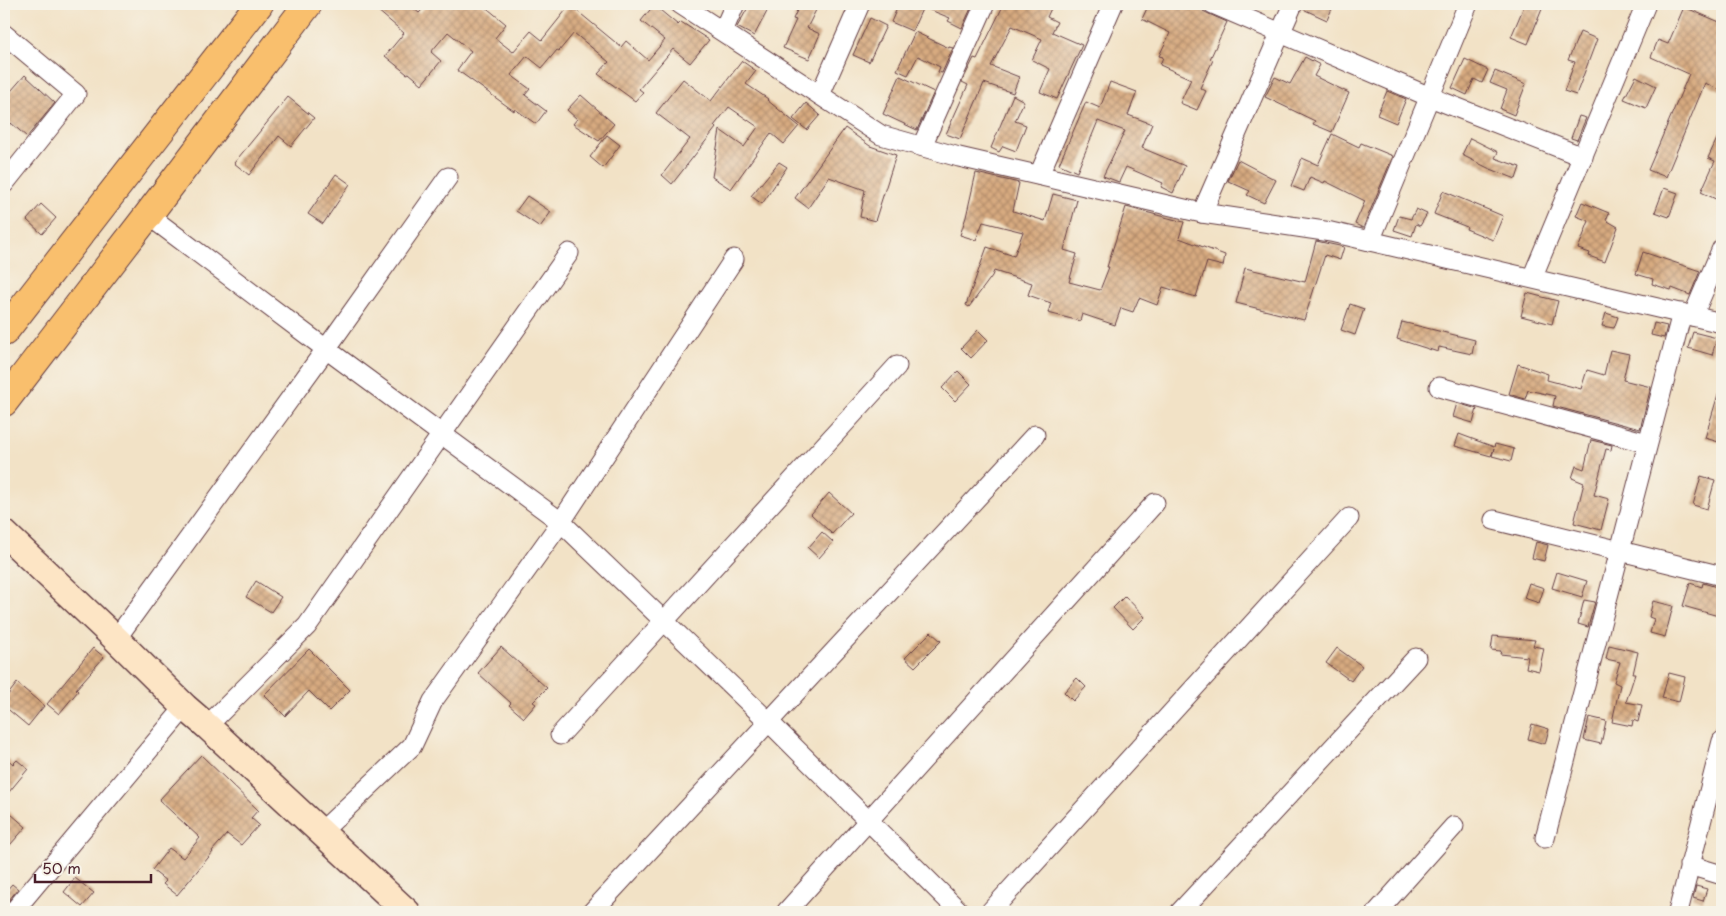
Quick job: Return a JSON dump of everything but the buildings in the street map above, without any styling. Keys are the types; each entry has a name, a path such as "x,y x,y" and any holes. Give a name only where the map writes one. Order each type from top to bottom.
{"main road":[{"path":"4,332 259,4"},
{"path":"4,402 308,4"},
{"path":"4,533 116,639 184,707 207,726 407,912"}],"street":[{"path":"680,4 881,135 1039,175 1202,213 1331,232 1722,323"},
{"path":"723,31 734,4"},
{"path":"820,95 860,4"},
{"path":"922,146 985,4"},
{"path":"1039,175 1113,4"},
{"path":"1213,4 1430,97 1583,157"},
{"path":"1202,213 1293,4"},
{"path":"1370,241 1468,4"},
{"path":"1532,278 1646,4"},
{"path":"4,34 76,94 4,184"},
{"path":"116,639 448,177"},
{"path":"148,215 561,522 769,722 960,912"},
{"path":"1545,838 1648,444 1688,314 1722,248"},
{"path":"207,726 307,626 569,253"},
{"path":"321,832 412,746 433,701 561,522 734,259"},
{"path":"560,735 897,366"},
{"path":"1439,387 1648,444"},
{"path":"592,912 1035,434"},
{"path":"786,912 1155,503"},
{"path":"990,912 1348,518"},
{"path":"1494,520 1722,576"},
{"path":"1180,912 1416,658"},
{"path":"13,912 184,707"},
{"path":"1678,912 1722,741"},
{"path":"1377,912 1454,826"},
{"path":"1689,865 1722,875"}]}
